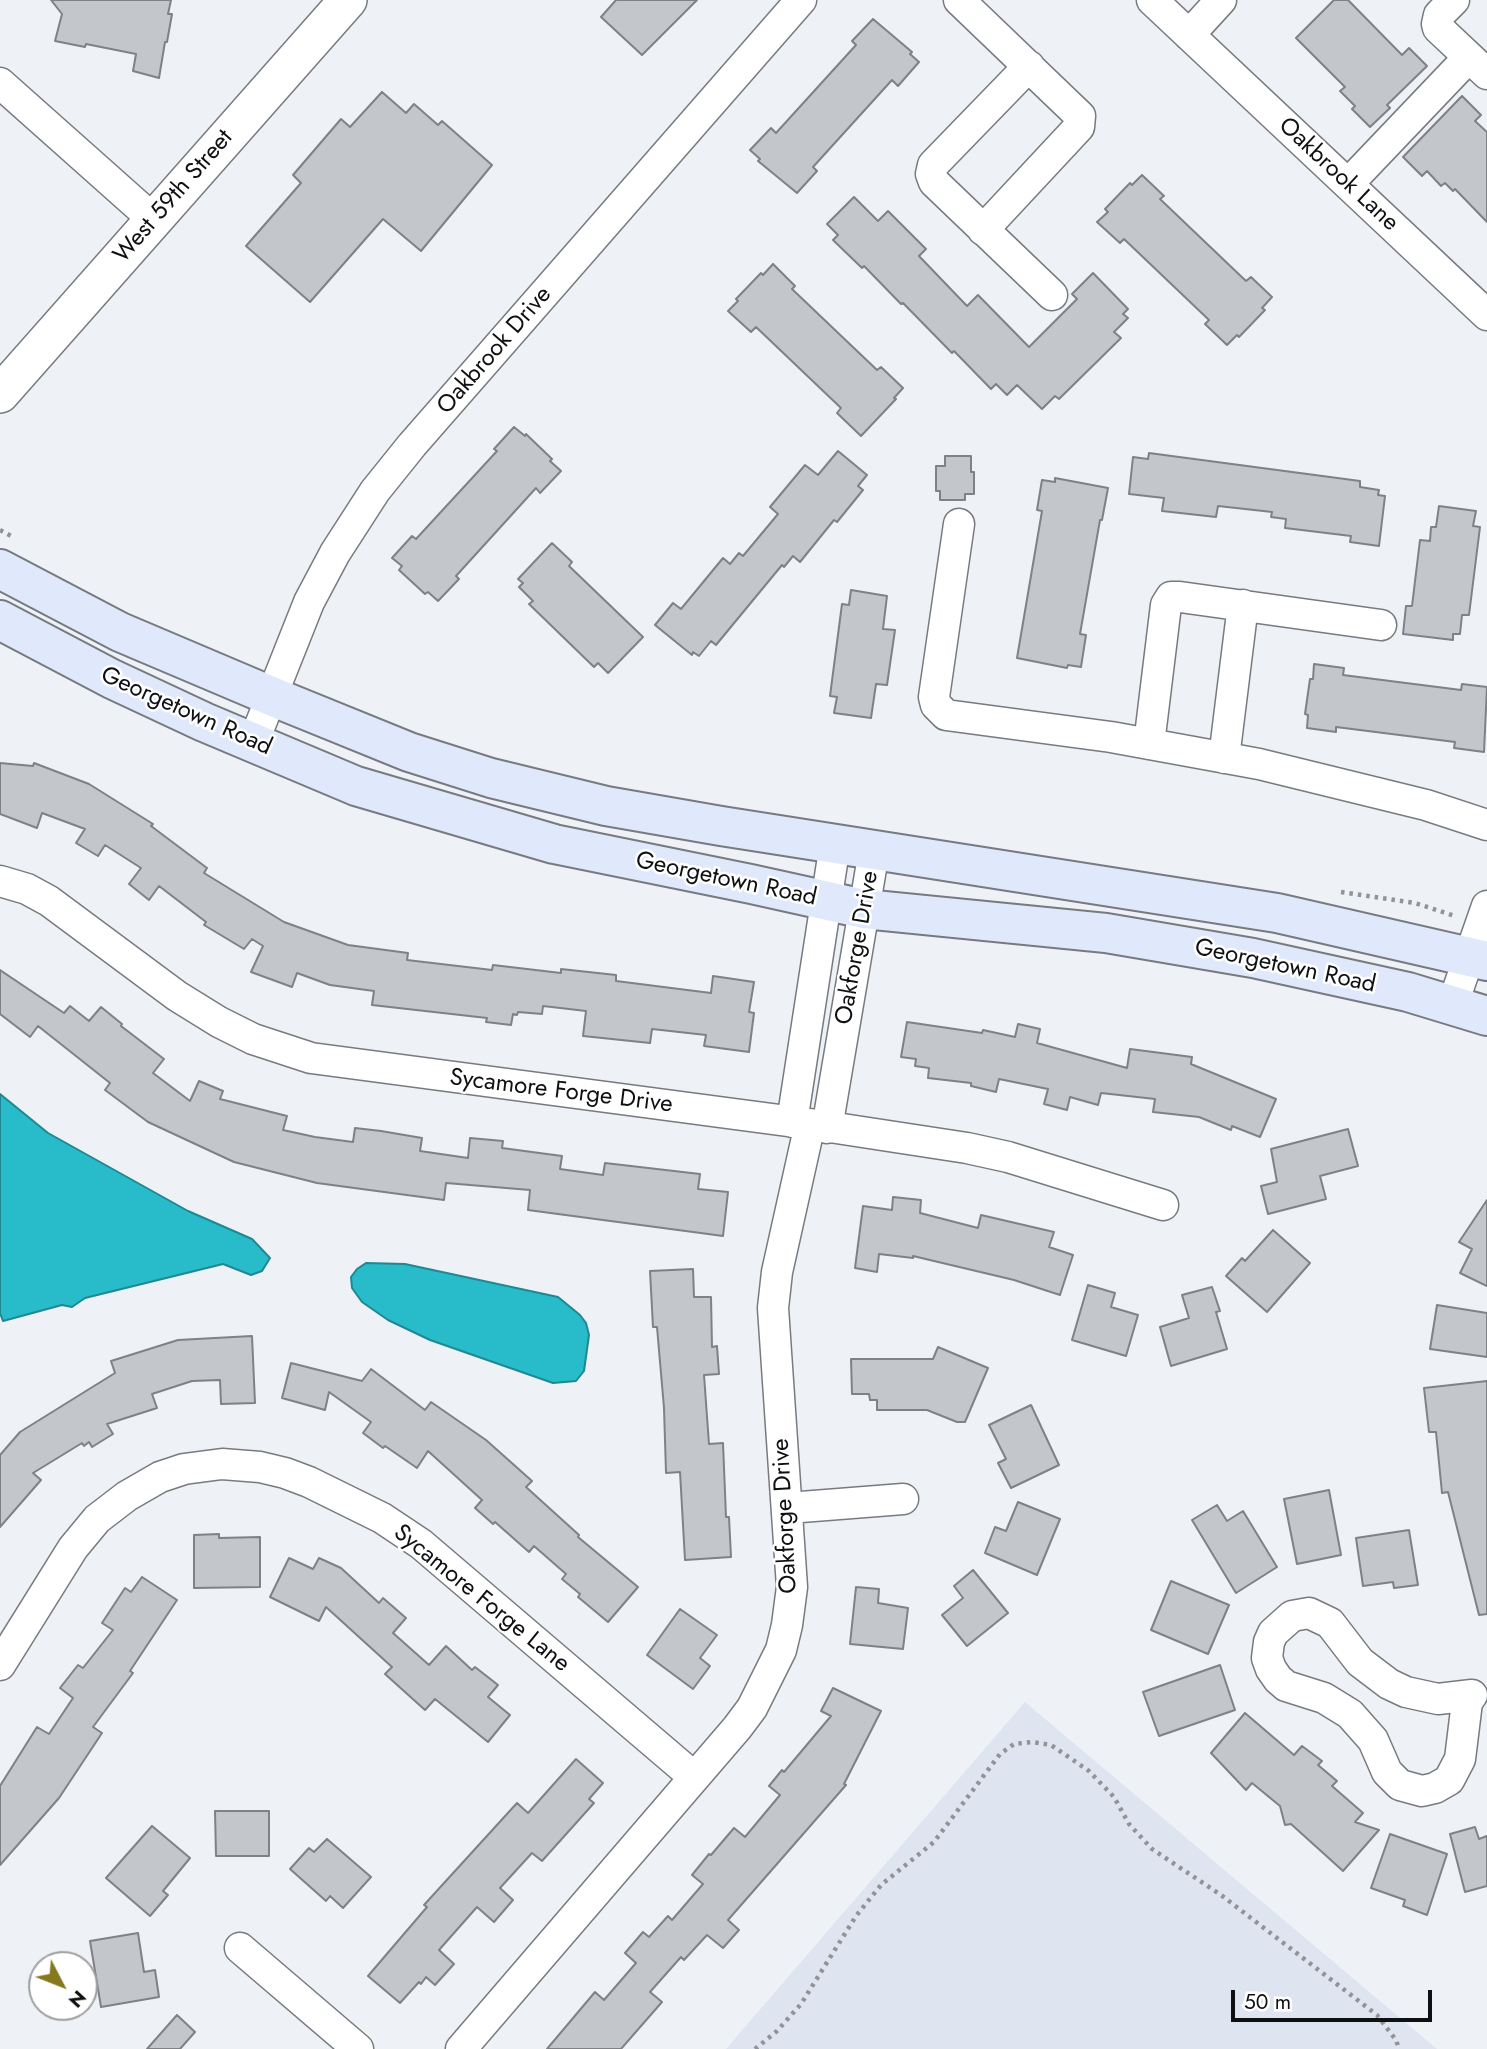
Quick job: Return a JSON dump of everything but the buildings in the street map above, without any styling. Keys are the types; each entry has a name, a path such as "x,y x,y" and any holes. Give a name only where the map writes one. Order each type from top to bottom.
{"main road":[{"name":"Georgetown Road","path":"12,556 120,632 409,752 491,778 606,806 835,845 1277,913 1481,937"},
{"name":"Georgetown Road","path":"0,620 112,679 356,786 554,844 864,909 1106,933 1264,961 1408,992 1470,1011"}],"street":[{"name":"West 59th Street","path":"0,394 348,0"},
{"name":"Oakbrook Drive","path":"253,743 290,647 326,569 375,491 412,445 801,0"},
{"path":"959,0 1080,116 1079,128 983,230"},
{"name":"Oakbrook Lane","path":"1152,0 1487,315"},
{"path":"1189,35 1221,0"},
{"path":"1348,184 1478,65 1441,32 1437,24 1439,15 1454,0"},
{"path":"1029,66 933,165 930,174 933,182 1052,295"},
{"path":"0,83 154,220"},
{"path":"959,524 934,697 938,709 950,716 1048,728 1224,758 1364,789 1487,825"},
{"path":"1149,744 1167,601 1175,596 1381,625"},
{"path":"1224,758 1243,605"},
{"path":"810,1125 826,901 835,845"},
{"name":"Oakforge Drive","path":"461,2049 752,1708 780,1650 787,1625 792,1587 774,1308 777,1272 810,1125 864,909 874,851"},
{"name":"Sycamore Forge Drive","path":"0,881 27,889 49,901 197,1010 253,1039 288,1051 335,1063 810,1125 983,1151 1163,1205"},
{"path":"1470,1011 1481,937"},
{"name":"Sycamore Forge Lane","path":"0,1665 73,1548 97,1519 127,1496 160,1477 184,1469 222,1464 260,1466 309,1482 382,1518 421,1544 694,1777"},
{"path":"788,1508 903,1499"},
{"path":"1309,1613 1330,1623 1360,1662 1389,1684 1428,1698 1448,1699 1479,1693 1467,1703 1460,1759 1449,1780 1435,1788 1414,1790 1392,1779 1373,1740 1350,1714 1324,1698 1286,1686 1278,1679 1268,1658 1269,1642 1273,1633 1292,1616 1309,1613"},
{"path":"240,1948 358,2049"}],"path":[{"path":"0,530 12,556"},
{"path":"1333,890 1415,902 1481,937"},
{"path":"755,2049 777,2031 801,2004 856,1916 881,1885 934,1842 1000,1754 1014,1744 1032,1742 1051,1745 1089,1771 1114,1797 1129,1824 1152,1849 1221,1895 1377,2015 1396,2040 1399,2049"}],"shaded area":[{"path":"1025,1702 1437,2049 726,2049"}],"water":[{"path":"0,1094 48,1133 188,1211 252,1239 270,1258 262,1271 251,1275 223,1264 85,1298 72,1307 62,1305 3,1321 0,1313"},
{"path":"366,1263 405,1264 558,1297 586,1323 589,1335 584,1371 576,1381 553,1383 430,1340 388,1320 362,1302 352,1288 351,1277"}]}
